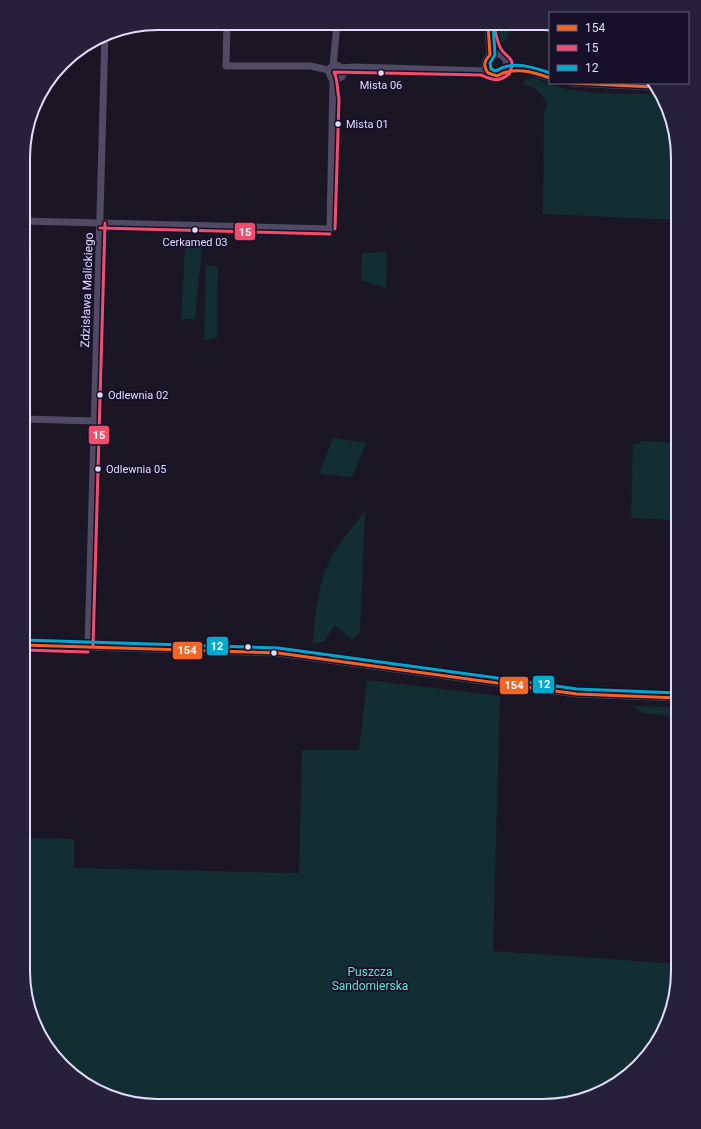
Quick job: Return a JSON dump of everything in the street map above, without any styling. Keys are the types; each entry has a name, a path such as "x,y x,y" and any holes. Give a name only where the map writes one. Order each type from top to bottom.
{"street":[{"path":"227,30 226,66 310,66 337,71 359,68 423,72 485,67 494,55 489,30"},
{"name":"Zdzisława Malickiego","path":"88,647 100,223 330,229 334,99 337,71 337,30"},
{"path":"30,221 100,223 105,42"},
{"path":"494,55 503,57 507,64 549,78"},
{"path":"485,67 494,76 501,75 505,71 507,64"},
{"path":"505,71 529,71"},
{"path":"592,84 649,87"},
{"path":"30,419 94,421"},
{"path":"30,645 278,653 577,694 671,698"}],"green space":[{"path":"493,30 508,30 508,37 497,48"},
{"path":"535,78 564,88 595,93 654,94 669,133 671,158 671,220 543,214 544,112 547,104 538,91 523,84 525,80"},
{"path":"202,247 195,319 181,319 185,248"},
{"path":"387,252 386,288 361,280 362,253"},
{"path":"206,265 218,267 217,338 204,340"},
{"path":"333,438 366,443 352,477 319,474"},
{"path":"640,441 671,443 671,520 631,518 633,444 640,444"},
{"path":"365,511 360,632 352,640 335,625 324,642 313,644 317,603 325,572 332,556"},
{"name":"Puszcza Sandomierska","path":"367,680 500,696 493,951 671,964 669,996 664,1012 658,1028 639,1055 621,1073 607,1082 576,1095 551,1099 158,1099 125,1095 94,1082 80,1073 56,1049 47,1035 32,996 30,979 30,838 74,839 74,868 299,873 302,750 359,750"},
{"path":"631,706 671,707 671,719 664,715 644,713"}],"transit line":[{"name":"154","path":"488,30 490,55 485,61 485,68 488,73 497,76 510,71 524,71 549,78"},
{"name":"12","path":"493,30 495,55 490,63 491,69 496,71 516,65 549,73"},
{"name":"15","path":"335,229 339,99 337,81 334,72 481,75 495,80 502,79 509,74 512,61 501,49 495,30"},
{"name":"154","path":"592,84 649,87"},
{"name":"15","path":"93,647 105,223"},
{"name":"15","path":"100,228 330,234"},
{"name":"12","path":"30,640 278,648 577,689 671,693"},
{"name":"154","path":"30,645 278,653 577,694 671,698"},
{"name":"15","path":"30,650 88,652"}],"place":[{"name":"Mista 06","path":"381,73"},
{"name":"Mista 01","path":"338,124"},
{"name":"Cerkamed 03","path":"195,230"},
{"name":"Odlewnia 02","path":"100,395"},
{"name":"Odlewnia 05","path":"98,469"}]}
